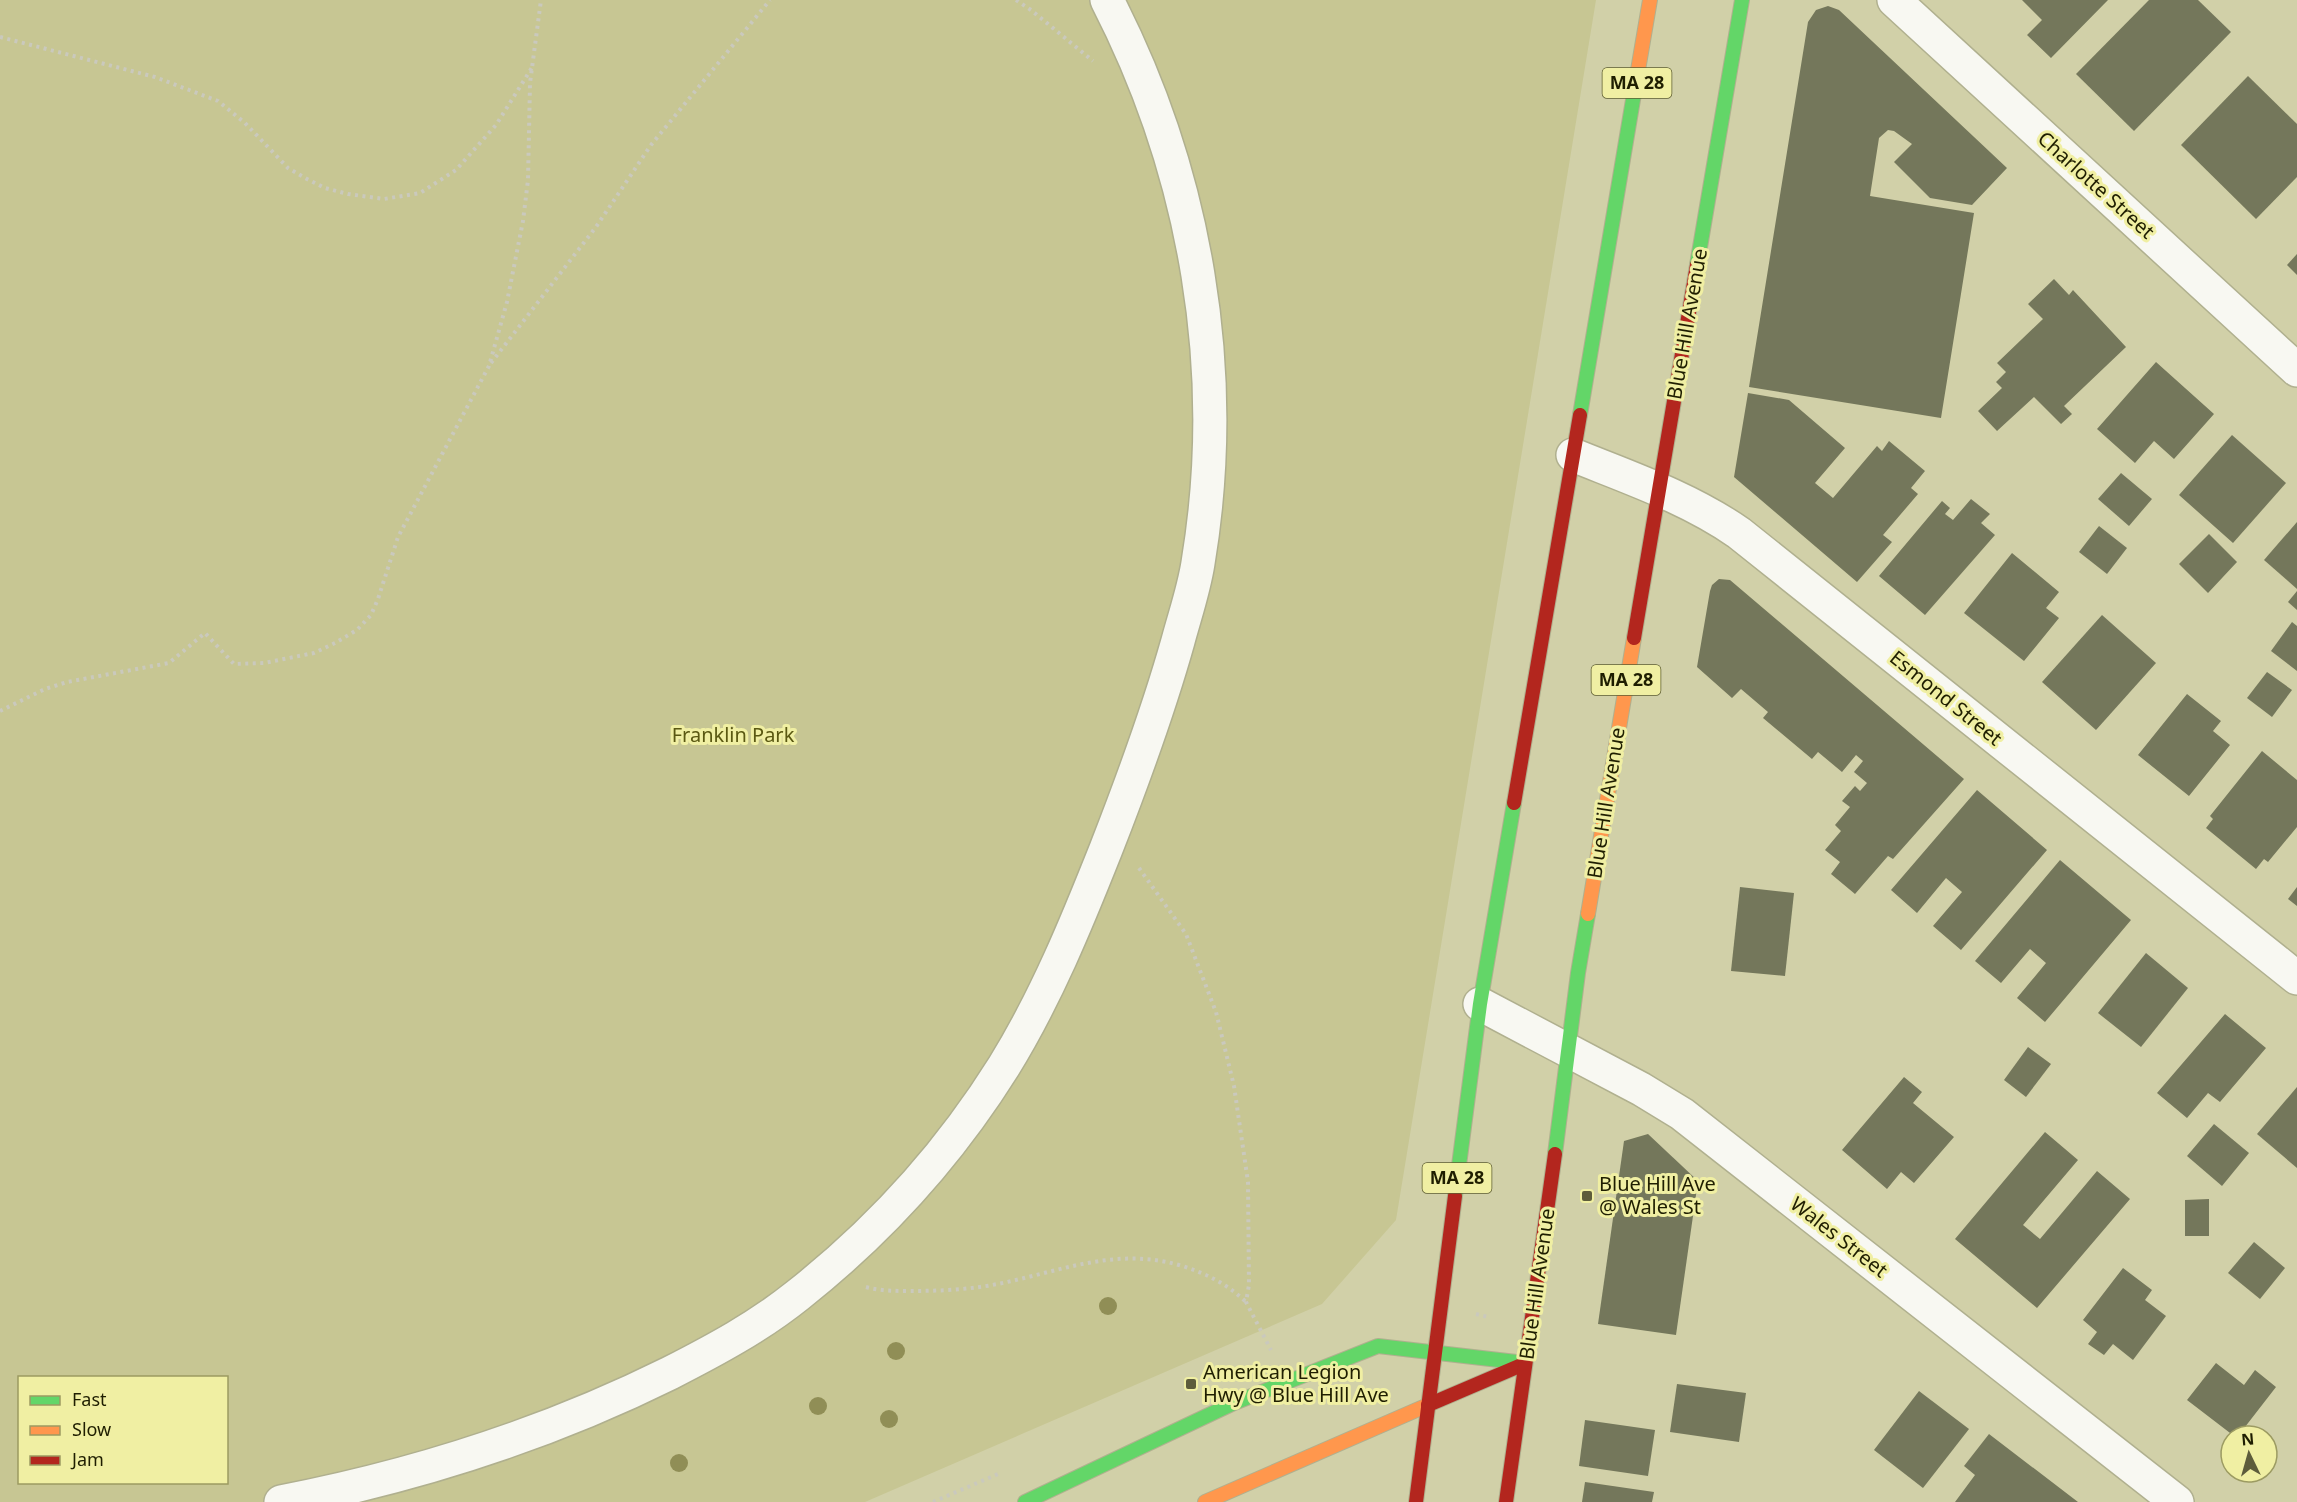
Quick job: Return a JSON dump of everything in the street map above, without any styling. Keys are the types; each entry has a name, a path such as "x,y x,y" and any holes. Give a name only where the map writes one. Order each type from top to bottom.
{"main road":[{"name":"MA 28","path":"1416,1502 1480,1004 1650,0"},
{"name":"Blue Hill Avenue","path":"1506,1502 1578,973 1742,0"},
{"path":"1025,1502 1234,1403 1378,1346 1526,1363"},
{"path":"1205,1502 1526,1363"}],"street":[{"path":"281,1502 346,1489 432,1465 545,1428 637,1389 729,1343 795,1298 848,1254 906,1196 954,1138 1005,1064 1051,977 1113,831 1147,742 1168,676 1197,568 1208,484 1210,436 1206,328 1197,262 1184,200 1162,128 1129,43 1107,0"},
{"name":"Charlotte Street","path":"1894,0 2297,370"},
{"name":"Esmond Street","path":"1573,455 1658,489 1716,517 1739,532 2297,978"},
{"name":"Wales Street","path":"1480,1004 1641,1089 1682,1114 2177,1502"}],"path":[{"path":"489,366 507,302 523,221 528,180 530,83 541,0"},
{"path":"0,711 45,689 67,682 169,663 205,633 234,664 264,663 314,652 335,644 357,630 371,615 398,537 489,366 596,227 651,145 770,0"},
{"path":"1016,0 1039,16 1096,65"},
{"path":"0,37 155,77 218,101 245,123 288,168 325,188 364,197 384,198 420,193 456,170 496,124 534,63"},
{"path":"1113,831 1186,934 1216,1012 1234,1086 1248,1182 1250,1285 1246,1302"},
{"path":"821,1276 880,1291 923,1291 980,1287 1084,1263 1136,1257 1159,1260 1200,1271 1229,1286 1246,1302 1266,1338"}],"green space":[{"name":"Franklin Park","path":"0,0 1596,0 1396,1220 1322,1304 865,1502 0,1502"}],"building":[{"path":"2022,0 2108,0 2051,58 2027,35 2042,20"},
{"path":"2149,0 2198,0 2231,32 2134,131 2076,74"},
{"path":"1828,6 1839,10 2007,168 1972,205 1930,198 1894,162 1912,144 1894,131 1888,130 1879,138 1870,196 1974,213 1941,418 1749,387 1808,22 1816,10"},
{"path":"2248,76 2297,124 2297,177 2256,219 2181,145"},
{"path":"2297,254 2297,275 2287,265"},
{"path":"2054,279 2069,295 2073,290 2126,347 2064,406 2072,414 2061,424 2034,397 1997,431 1978,411 2002,388 1996,382 2006,372 1997,363 2043,319 2028,304"},
{"path":"2156,362 2214,414 2174,459 2154,441 2135,463 2097,429"},
{"path":"1748,393 1789,400 1845,448 1815,483 1833,498 1877,446 1882,451 1889,441 1925,471 1911,488 1918,494 1883,535 1892,542 1857,582 1734,477"},
{"path":"2232,435 2286,483 2233,543 2179,495"},
{"path":"2121,473 2152,499 2129,526 2098,499"},
{"path":"1971,499 1990,514 1981,523 1995,535 1925,615 1879,576 1942,501 1950,508 1945,514 1953,520"},
{"path":"2297,522 2297,589 2264,560"},
{"path":"2099,526 2127,548 2107,574 2079,552"},
{"path":"2209,534 2237,562 2208,593 2179,564"},
{"path":"2012,553 2059,592 2046,608 2059,618 2024,661 1964,613"},
{"path":"1719,579 1730,580 1964,779 1893,859 1888,856 1855,894 1831,874 1840,862 1825,850 1841,831 1835,825 1850,807 1842,801 1855,786 1860,791 1867,783 1854,772 1863,761 1856,755 1842,772 1818,752 1812,759 1763,718 1768,712 1741,689 1732,698 1697,667 1710,591 1712,585"},
{"path":"2297,591 2297,610 2288,602"},
{"path":"2102,615 2156,663 2096,730 2042,682"},
{"path":"2292,622 2297,626 2297,671 2271,651"},
{"path":"2267,672 2292,690 2272,717 2247,698"},
{"path":"2187,694 2221,721 2213,731 2230,745 2189,796 2138,755"},
{"path":"2262,751 2297,780 2297,827 2268,862 2264,859 2256,869 2206,828 2213,819 2210,816"},
{"path":"1977,790 2047,850 1961,950 1933,926 1962,892 1946,878 1917,913 1891,890"},
{"path":"2060,860 2131,920 2045,1022 2017,998 2046,963 2030,949 2001,983 1975,961"},
{"path":"1740,887 1794,893 1785,976 1731,971"},
{"path":"2297,887 2297,906 2288,899"},
{"path":"2146,953 2188,988 2141,1047 2098,1013"},
{"path":"2225,1014 2266,1048 2220,1102 2208,1093 2187,1118 2157,1093"},
{"path":"2028,1047 2051,1064 2026,1097 2004,1080"},
{"path":"1904,1077 1922,1092 1913,1103 1954,1137 1914,1183 1901,1172 1887,1189 1842,1150"},
{"path":"2297,1087 2297,1168 2257,1134"},
{"path":"2214,1124 2249,1153 2222,1186 2187,1156"},
{"path":"2045,1132 2078,1160 2023,1225 2040,1239 2097,1171 2130,1199 2037,1308 1955,1239"},
{"path":"1648,1134 1698,1181 1676,1335 1598,1324 1624,1141"},
{"path":"2209,1199 2209,1236 2185,1236 2185,1200"},
{"path":"2254,1242 2285,1268 2260,1299 2228,1273"},
{"path":"2123,1268 2152,1290 2145,1300 2166,1316 2133,1360 2113,1344 2104,1355 2088,1344 2097,1332 2083,1320"},
{"path":"2216,1363 2244,1385 2255,1370 2276,1387 2247,1424 2219,1425 2187,1400"},
{"path":"1677,1384 1746,1393 1739,1442 1670,1432"},
{"path":"1919,1391 1969,1429 1923,1488 1874,1450"},
{"path":"1585,1420 1655,1430 1648,1476 1579,1466"},
{"path":"1989,1434 2078,1502 1955,1502 1975,1475 1964,1466"},
{"path":"1585,1482 1654,1492 1652,1502 1582,1502"}],"traffic: fast":[{"path":"1697,265 1742,0"},
{"path":"1580,415 1637,76"},
{"path":"1455,1196 1480,1004 1514,803"},
{"path":"1555,1154 1578,973 1588,914"},
{"path":"1025,1502 1234,1403 1378,1346 1525,1363"}],"traffic: slow":[{"path":"1637,76 1650,0"},
{"path":"1588,914 1634,638"},
{"path":"1205,1502 1428,1405"}],"traffic: jam":[{"path":"1634,638 1697,265"},
{"path":"1514,803 1580,415"},
{"path":"1506,1502 1555,1154"},
{"path":"1416,1502 1455,1196"},
{"path":"1428,1405 1524,1364"}],"place":[{"name":"Blue Hill Ave @ Wales St","path":"1587,1196"},
{"name":"American Legion Hwy @ Blue Hill Ave","path":"1191,1384"}]}
